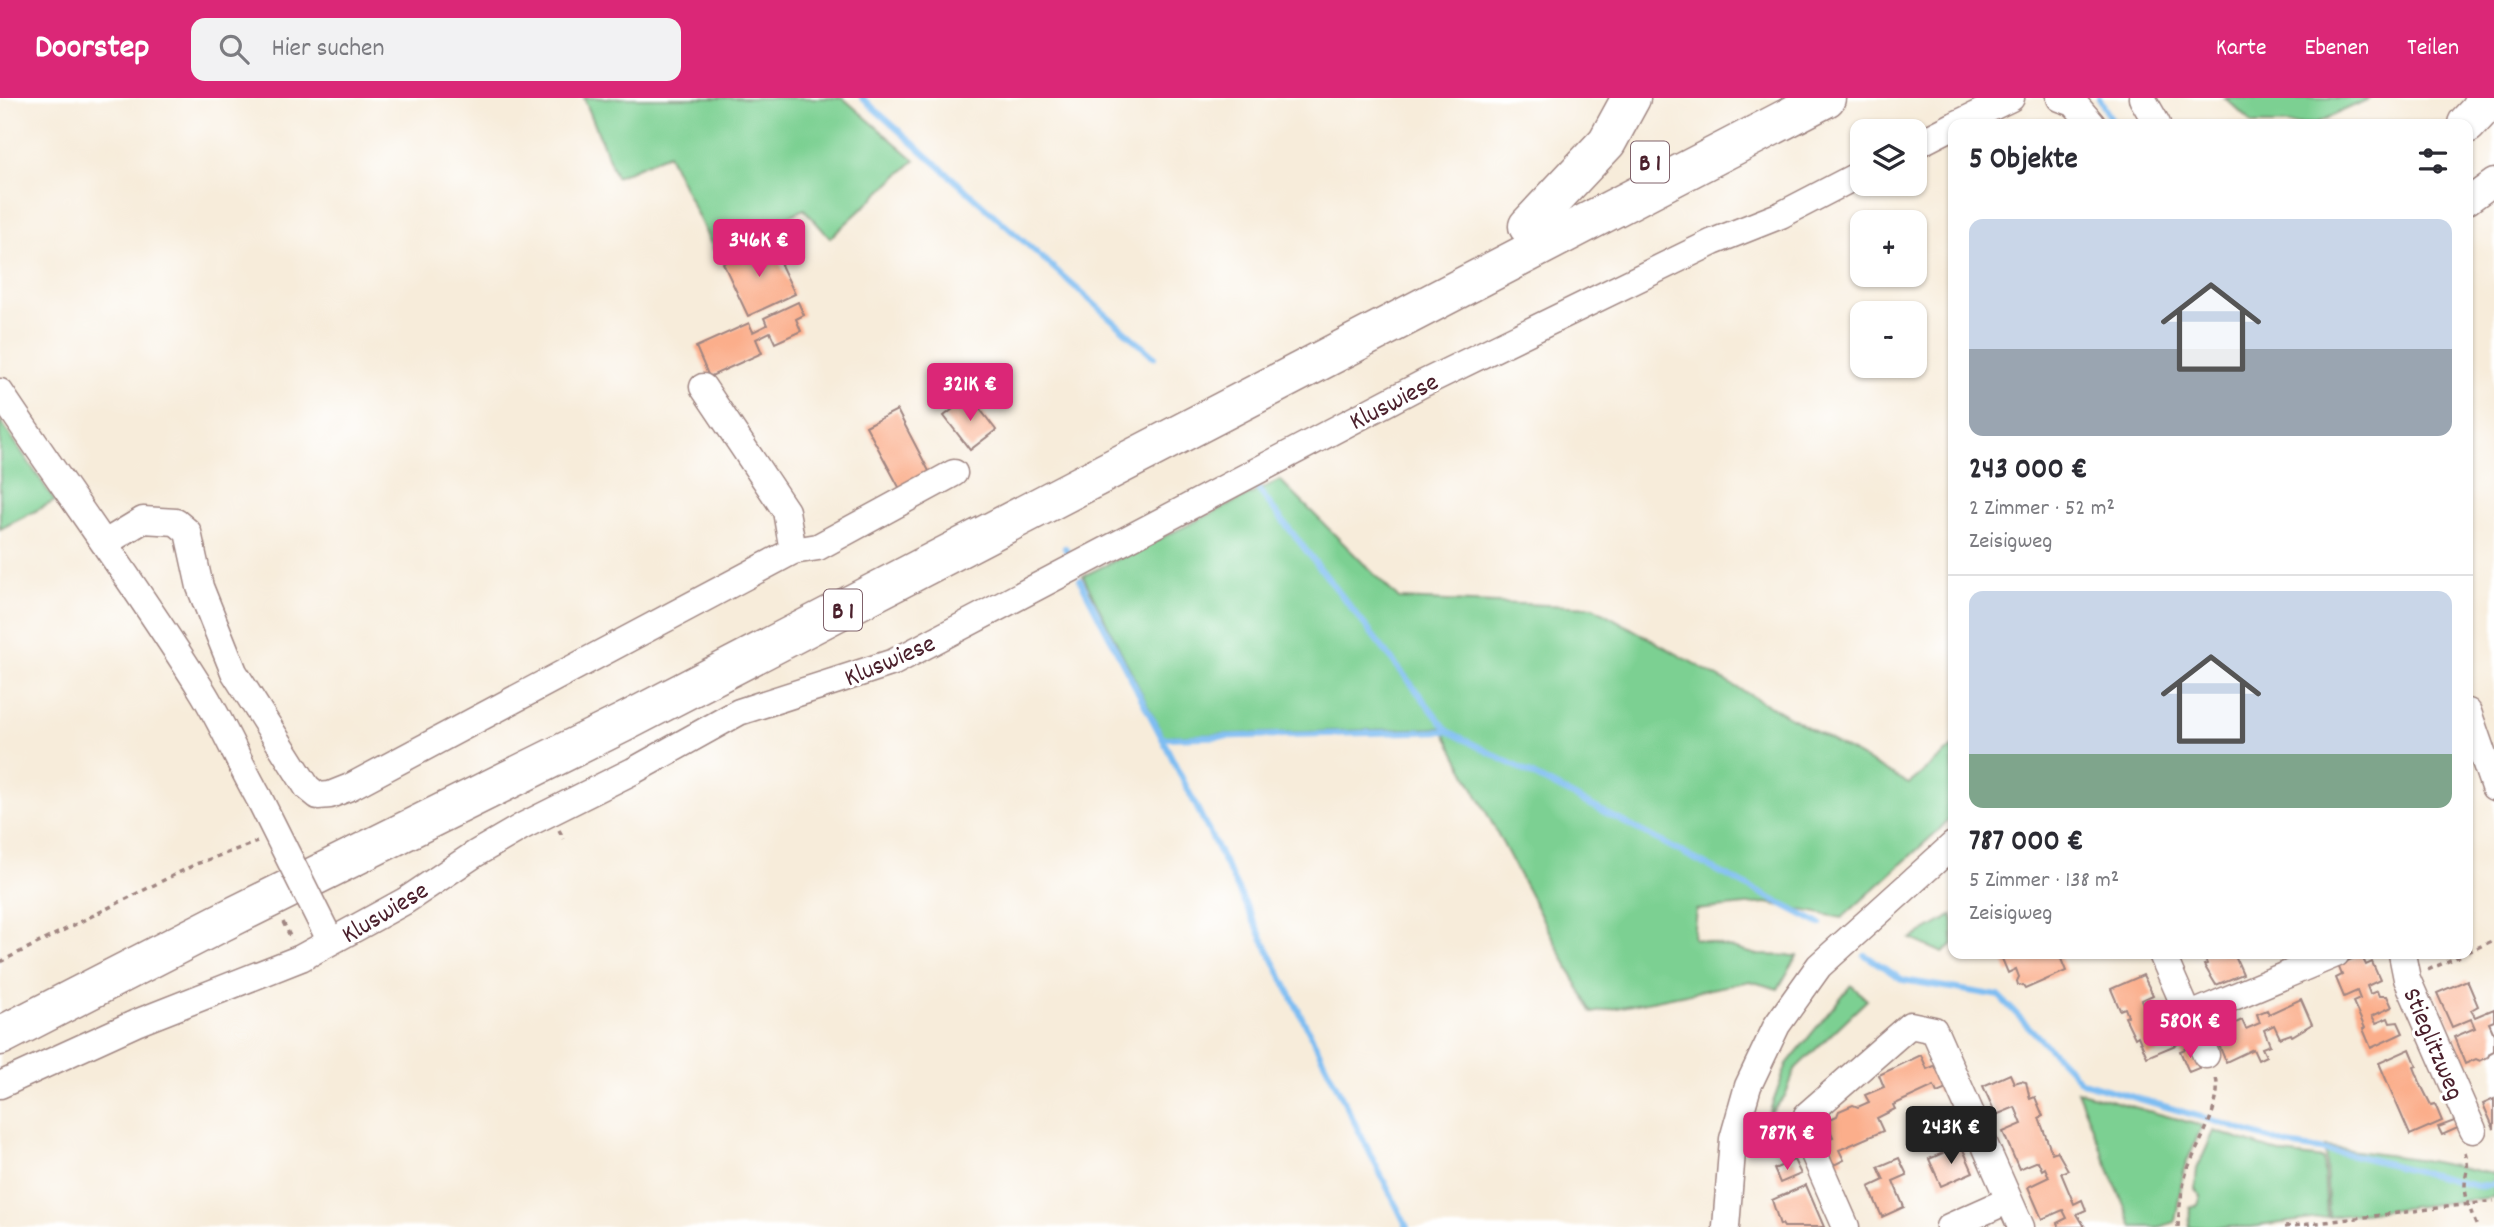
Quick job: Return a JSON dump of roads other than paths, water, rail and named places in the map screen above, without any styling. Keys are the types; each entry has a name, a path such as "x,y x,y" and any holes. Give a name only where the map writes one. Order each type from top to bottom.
{"highway":[{"path":"1528,226 1607,142 1631,98"},
{"name":"B 1","path":"0,1007 612,702 1772,98"},
{"name":"B 1","path":"0,1036 220,923 638,716 1826,98"},
{"path":"2472,119 2485,98"}],"street":[{"path":"1967,119 2011,98"},
{"path":"2060,98 2074,103 2088,119"},
{"path":"2143,98 2154,119"},
{"path":"1927,139 1948,129"},
{"name":"Kluswiese","path":"0,392 105,543 202,691 329,936 405,901 475,854 523,826 633,771 739,712 894,662 1424,383 1713,242 1782,215 1850,179"},
{"path":"2473,197 2494,182"},
{"path":"703,387 786,511 793,551"},
{"path":"105,543 143,520 176,523 188,532 200,587 234,672 307,787 318,796 350,787 793,551 818,547 954,473"},
{"path":"2473,726 2494,787"},
{"path":"1726,1227 1733,1139 1748,1086 1777,1025 1819,966 1948,850"},
{"path":"0,1085 136,1023 301,957 329,936"},
{"path":"2164,959 2206,1055"},
{"path":"2188,1016 2324,959"},
{"name":"Stieglitzweg","path":"2404,967 2473,1130"},
{"path":"1846,1227 1804,1131 1807,1115 1910,1025 1934,1030 2007,1201 2021,1227"},
{"path":"1949,1227 2007,1201"}],"waterway":[{"path":"862,98 1154,357"},
{"path":"2099,98 2111,119"},
{"path":"1257,488 1448,731 1820,924"},
{"path":"1065,548 1071,559"},
{"path":"1080,580 1162,738 1448,731"},
{"path":"1162,738 1407,1227"},
{"path":"1865,955 1903,980 1999,996 2082,1082 2287,1145 2353,1155 2476,1186 2494,1184"}]}
